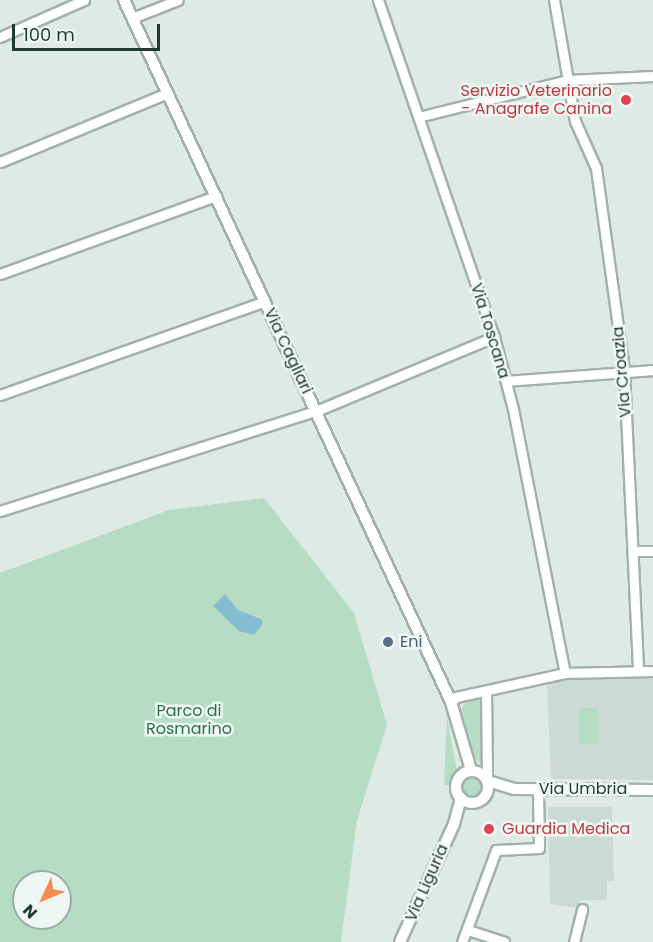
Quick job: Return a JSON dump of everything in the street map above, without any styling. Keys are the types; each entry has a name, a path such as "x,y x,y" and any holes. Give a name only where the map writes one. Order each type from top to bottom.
{"street":[{"path":"0,37 84,0"},
{"name":"Via Cagliari","path":"124,0 316,411 423,650 451,702 461,741"},
{"path":"132,18 178,0"},
{"name":"Via Toscana","path":"378,0 494,337 506,381 565,673"},
{"name":"Via Croazia","path":"554,0 575,121 596,168 624,371 638,671"},
{"path":"418,117 568,80 653,76"},
{"path":"0,162 167,93"},
{"path":"0,274 216,196"},
{"path":"0,395 265,302"},
{"path":"0,511 316,411 494,337"},
{"path":"506,381 653,370"},
{"path":"633,551 653,551"},
{"path":"451,702 456,697 565,673 653,671"},
{"path":"461,741 460,776 456,788 472,800 488,792 486,692"},
{"path":"461,741 471,770 487,780"},
{"path":"460,776 471,770"},
{"name":"Via Umbria","path":"487,780 514,789"},
{"name":"Via Umbria","path":"472,800 514,789 653,790"},
{"path":"462,942 496,850 539,848 538,789"},
{"name":"Via Liguria","path":"400,942 454,824 472,800"},
{"path":"574,942 582,909"},
{"path":"468,930 504,942"}],"shaded area":[{"path":"653,676 653,780 551,779 547,683 568,678"},
{"path":"548,807 612,807 614,881 607,881 607,900 580,900 578,908 550,904"}],"green space":[{"name":"Parco di Rosmarino","path":"264,498 354,613 387,725 357,820 341,942 0,942 0,573 169,510"},
{"path":"486,696 486,769 473,756 461,710 465,703"},
{"path":"579,708 598,708 598,744 579,744"},
{"path":"447,716 457,772 452,785 444,785"},
{"path":"472,775 477,776 483,782 483,792 477,798 472,799 467,798 461,792 460,787 461,782 467,776"}],"water":[{"path":"225,594 238,610 261,619 263,624 254,635 239,631 213,606"}],"place":[{"name":"Servizio Veterinario - Anagrafe Canina","path":"626,100"},
{"name":"Eni","path":"388,642"},
{"name":"Guardia Medica","path":"489,829"}]}
